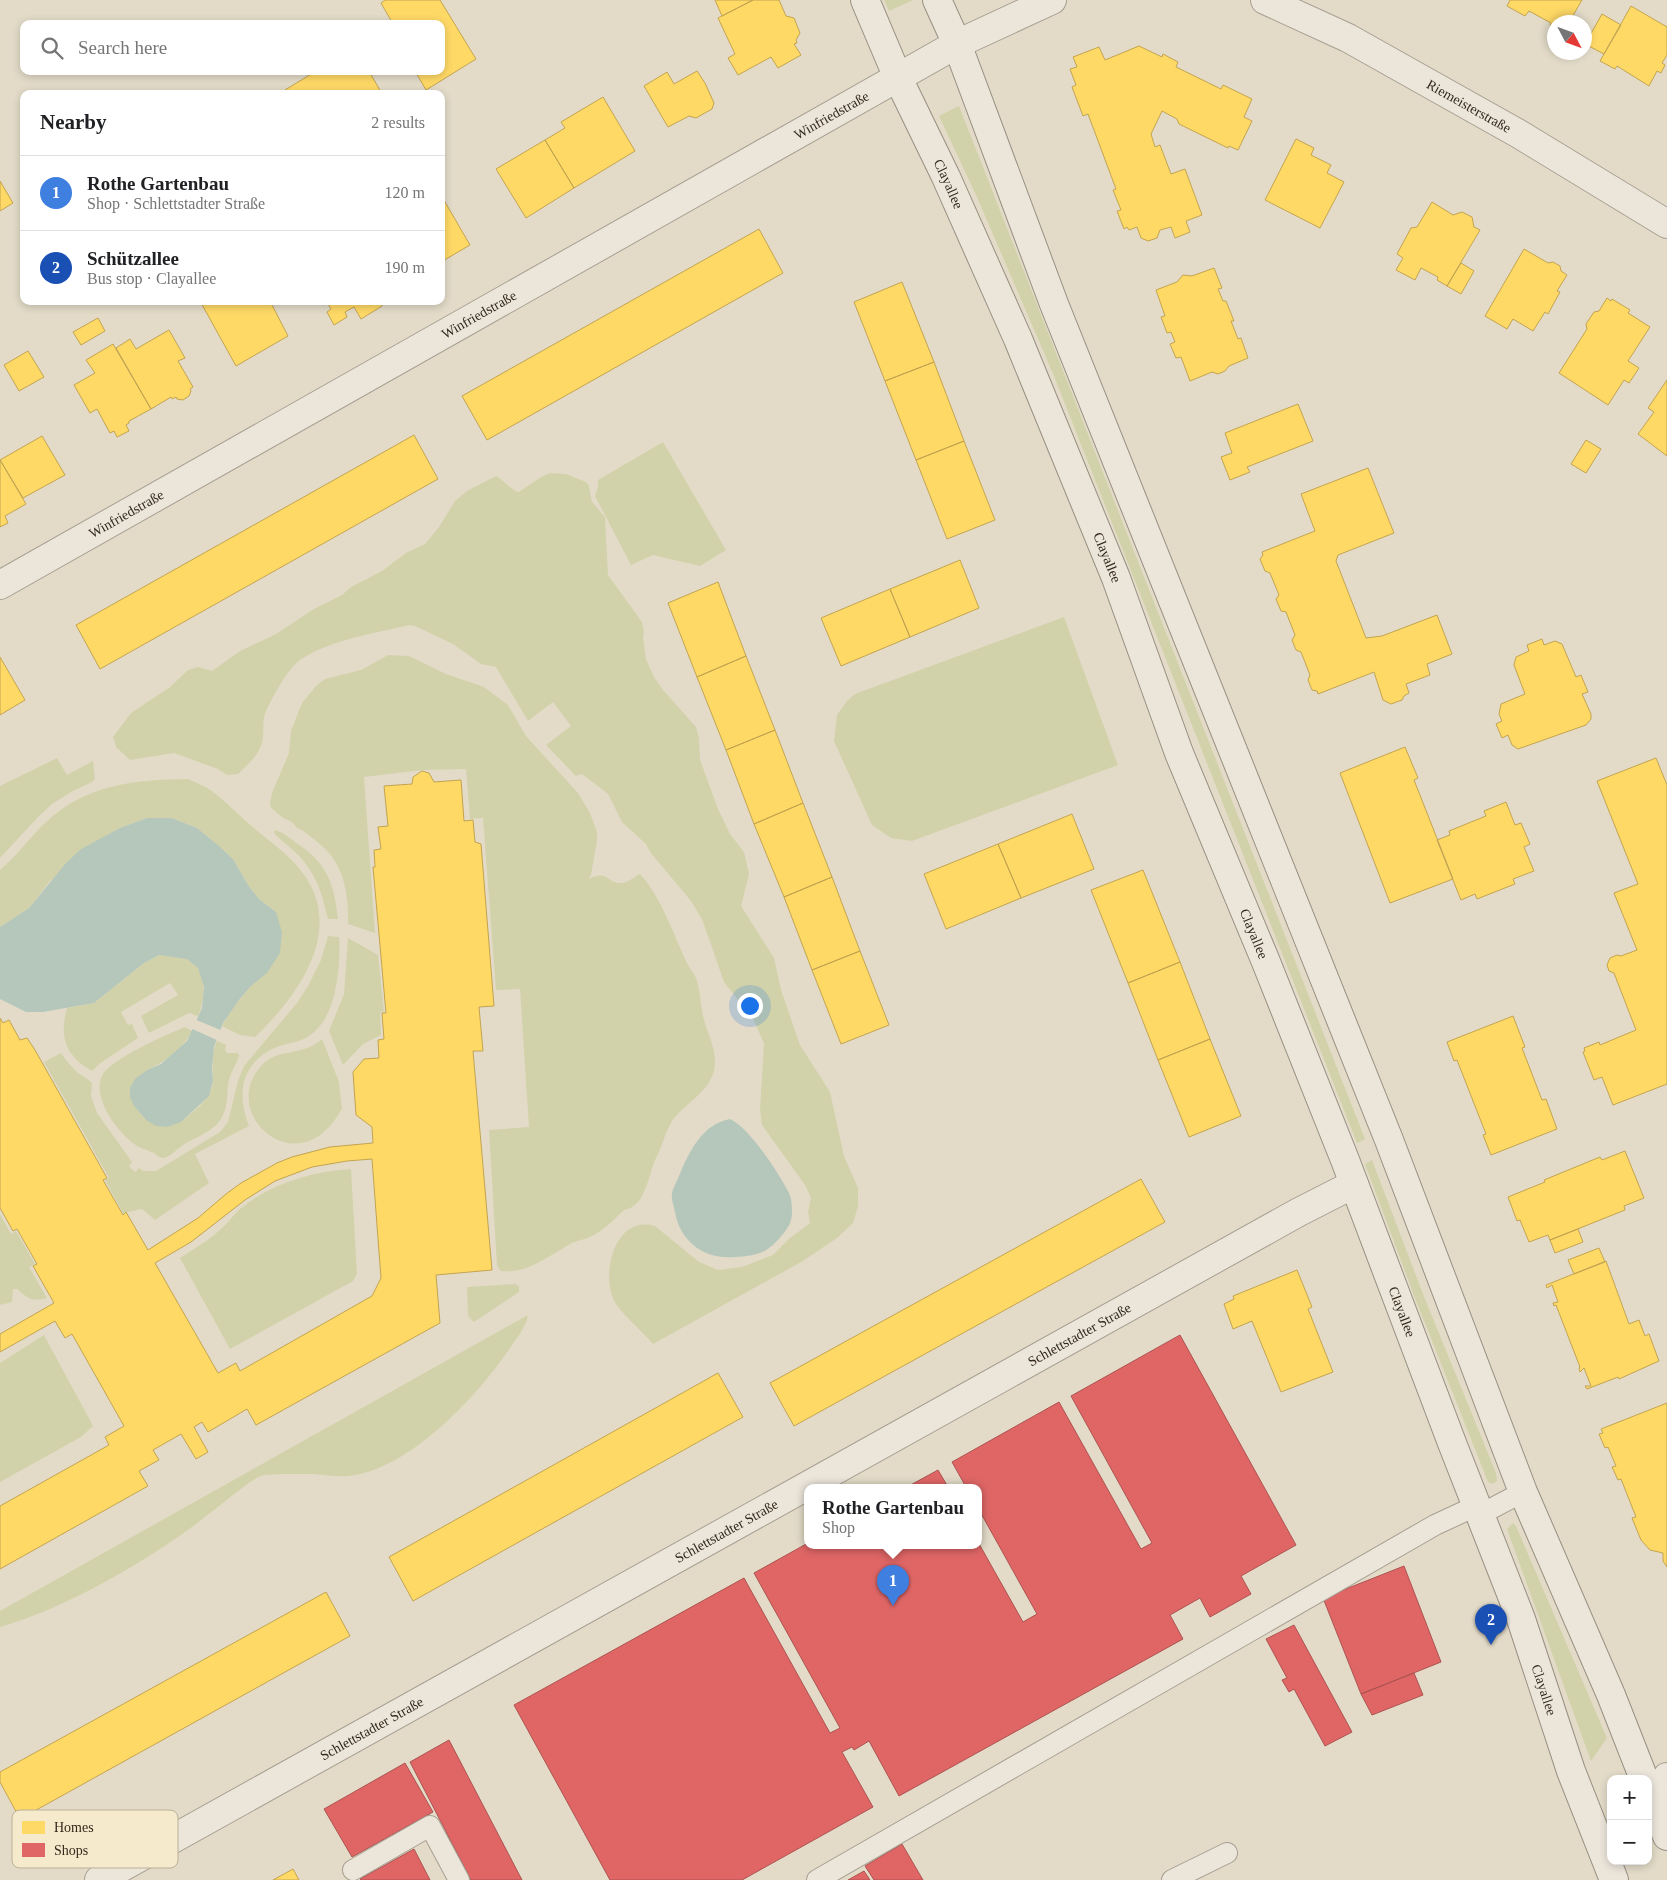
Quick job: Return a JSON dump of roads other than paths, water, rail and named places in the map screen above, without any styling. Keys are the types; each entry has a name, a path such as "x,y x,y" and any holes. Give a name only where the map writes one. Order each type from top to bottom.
{"main road":[{"name":"Clayallee","path":"865,0 898,78 946,178 1018,339 1116,578 1179,753 1266,962 1354,1184 1452,1443 1522,1619 1572,1771 1608,1872"},
{"path":"937,0 957,44 1054,304 1389,1140 1523,1492 1646,1775"},
{"path":"957,44 1052,0"},
{"name":"Riemeisterstraße","path":"1265,0 1348,38 1519,134 1667,224"},
{"name":"Winfriedstraße","path":"0,585 957,44"},
{"name":"Schlettstadter Straße","path":"810,1484 1281,1222 1354,1184"},
{"name":"Schlettstadter Straße","path":"178,1836 804,1488"},
{"path":"1652,1790 1667,1836"},
{"name":"Schlettstadter Straße","path":"99,1880 121,1868"}],"lane":[{"path":"817,1880 1435,1525 1523,1492"},
{"path":"353,1870 430,1826 459,1880"},
{"path":"1172,1880 1227,1852"}],"place":[{"name":"Rothe Gartenbau","path":"893,1606"},
{"name":"Schützallee","path":"1491,1645"}]}
